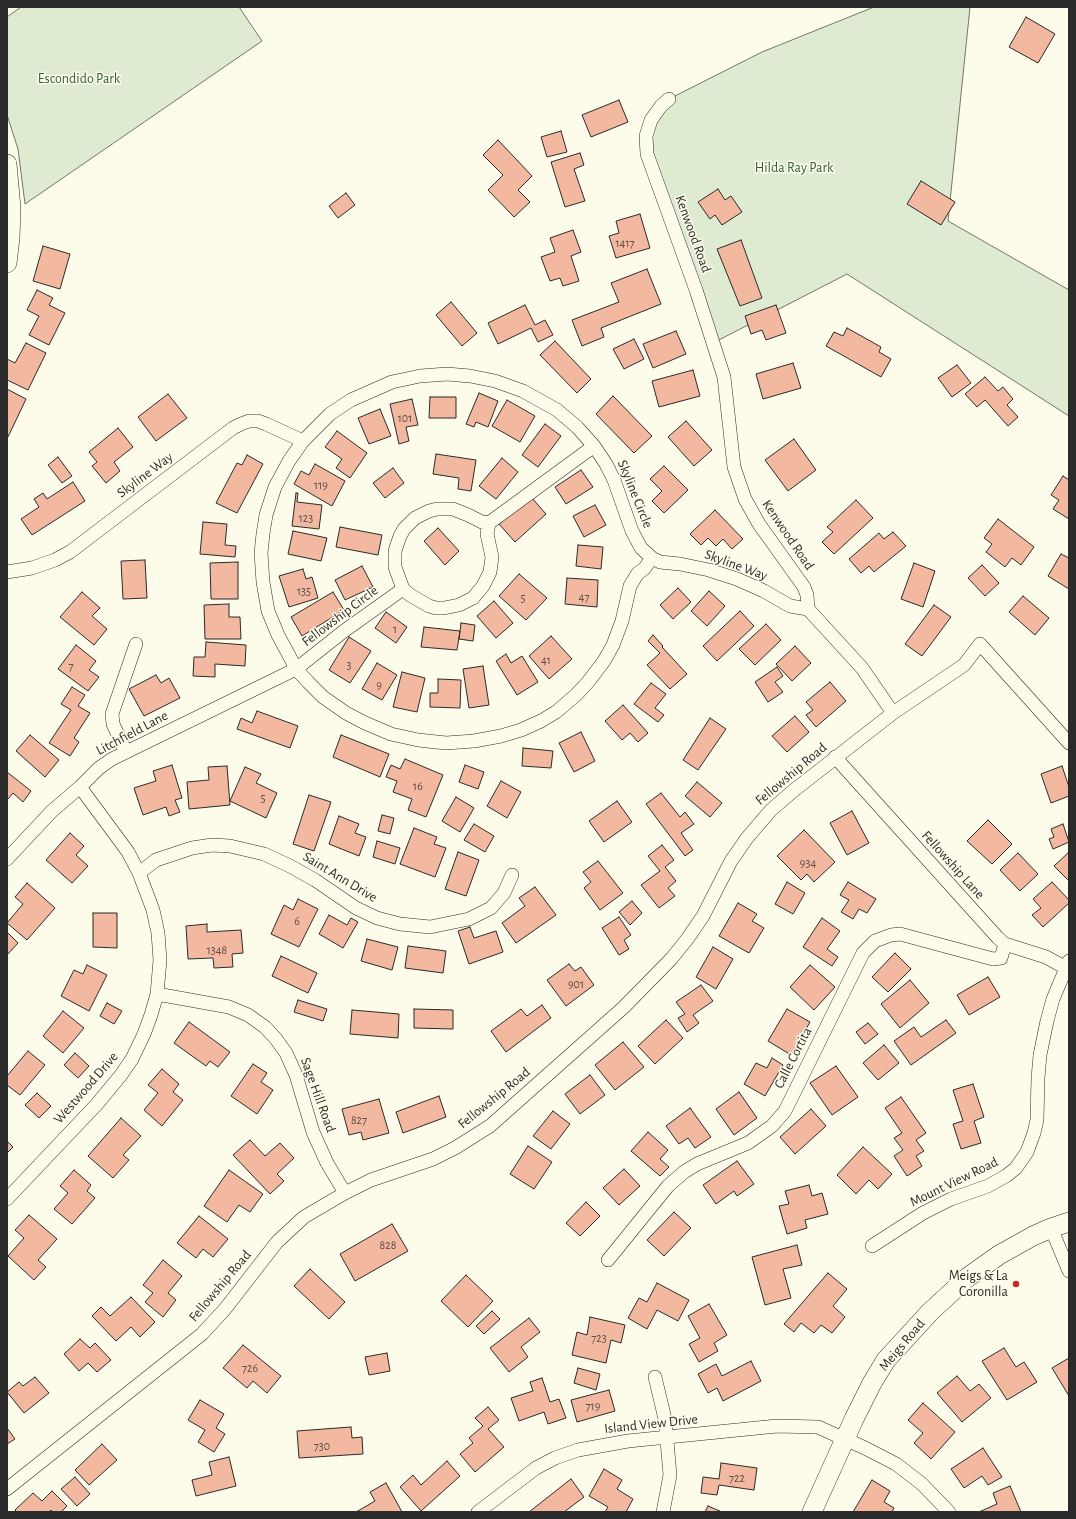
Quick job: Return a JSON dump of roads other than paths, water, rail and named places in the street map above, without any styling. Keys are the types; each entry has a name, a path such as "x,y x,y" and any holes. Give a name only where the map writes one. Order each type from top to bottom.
{"main road":[{"path":"7,263 12,208 8,171"},
{"name":"Meigs Road","path":"812,1512 872,1383 886,1360 930,1312 968,1277 999,1255 1050,1228 1069,1222"}],"street":[{"name":"Kenwood Road","path":"669,99 661,106 651,120 648,128 646,136 649,163 696,290 724,377 734,467 745,499 759,524 804,587 807,595 808,609"},
{"name":"Skyline Circle","path":"447,374 470,376 495,381 523,391 557,410 577,427 594,446 606,464 614,480 632,531 641,548 652,558 633,580 630,586 622,620 613,645 604,661 576,695 556,712 541,721 508,734 474,741 446,743 418,740 391,734 346,713 323,697 296,669 278,635 268,611 262,582 261,553 263,534 266,515 275,487 289,461 302,441 330,414 351,400 373,389 392,382 420,376 447,374"},
{"name":"Skyline Way","path":"7,572 32,568 55,560 70,552 233,428 241,424 249,421 262,422 302,441"},
{"path":"489,523 482,522 453,509 429,511 415,518 404,529 395,551 395,567 403,589 429,606 436,608 459,605 473,598 484,586 490,572 492,557 487,534 489,523 594,446"},
{"name":"Skyline Way","path":"652,558 660,562 680,564 709,570 737,579 764,591 790,606 808,609"},
{"name":"Fellowship Circle","path":"296,669 344,631 403,589"},
{"path":"808,609 862,668 893,713 964,665 980,644 1069,743"},
{"path":"126,752 113,724 112,714 136,644"},
{"name":"Litchfield Lane","path":"7,859 52,811 99,768 112,759 296,669"},
{"name":"Fellowship Road","path":"7,1489 202,1334 225,1309 277,1242 304,1216 372,1180 433,1159 477,1136 490,1126 624,1007 672,958 703,916 731,860 747,838 771,810 835,757 893,713"},
{"name":"Fellowship Lane","path":"835,757 998,938 1005,944 1067,964"},
{"name":"Westwood Drive","path":"7,1199 97,1104 121,1076 144,1034 151,1015 156,994 160,960 158,933 153,910 139,874 128,852 80,786"},
{"name":"Saint Ann Drive","path":"139,874 156,860 192,848 212,845 230,846 264,854 290,866 315,880 356,908 377,918 400,924 430,927 469,919 492,908 504,893 512,875"},
{"name":"Calle Cortita","path":"608,1260 668,1186 684,1172 697,1164 748,1143 772,1126 784,1111 863,952 875,941 891,935 900,934 993,959 1001,958 1005,944"},
{"name":"Mount View Road","path":"872,1246 923,1213 951,1199 988,1186 1006,1176 1016,1168 1027,1152 1034,1133 1037,1120 1037,1093 1040,1055 1053,999 1067,964"},
{"name":"Sage Hill Road","path":"156,994 229,1008 248,1015 265,1027 286,1053 296,1075 313,1132 327,1163 345,1193"},
{"path":"1050,1228 1069,1270"},
{"path":"655,1378 665,1419 670,1476 663,1512"},
{"name":"Island View Drive","path":"478,1512 536,1468 555,1458 578,1450 628,1441 778,1426 818,1427 865,1448 896,1464 922,1484 949,1512"}],"place":[{"name":"Meigs & La Coronilla","path":"1016,1284"}],"park label":[{"name":"Escondido Park","path":"79,79"},
{"name":"Hilda Ray Park","path":"794,168"}]}
